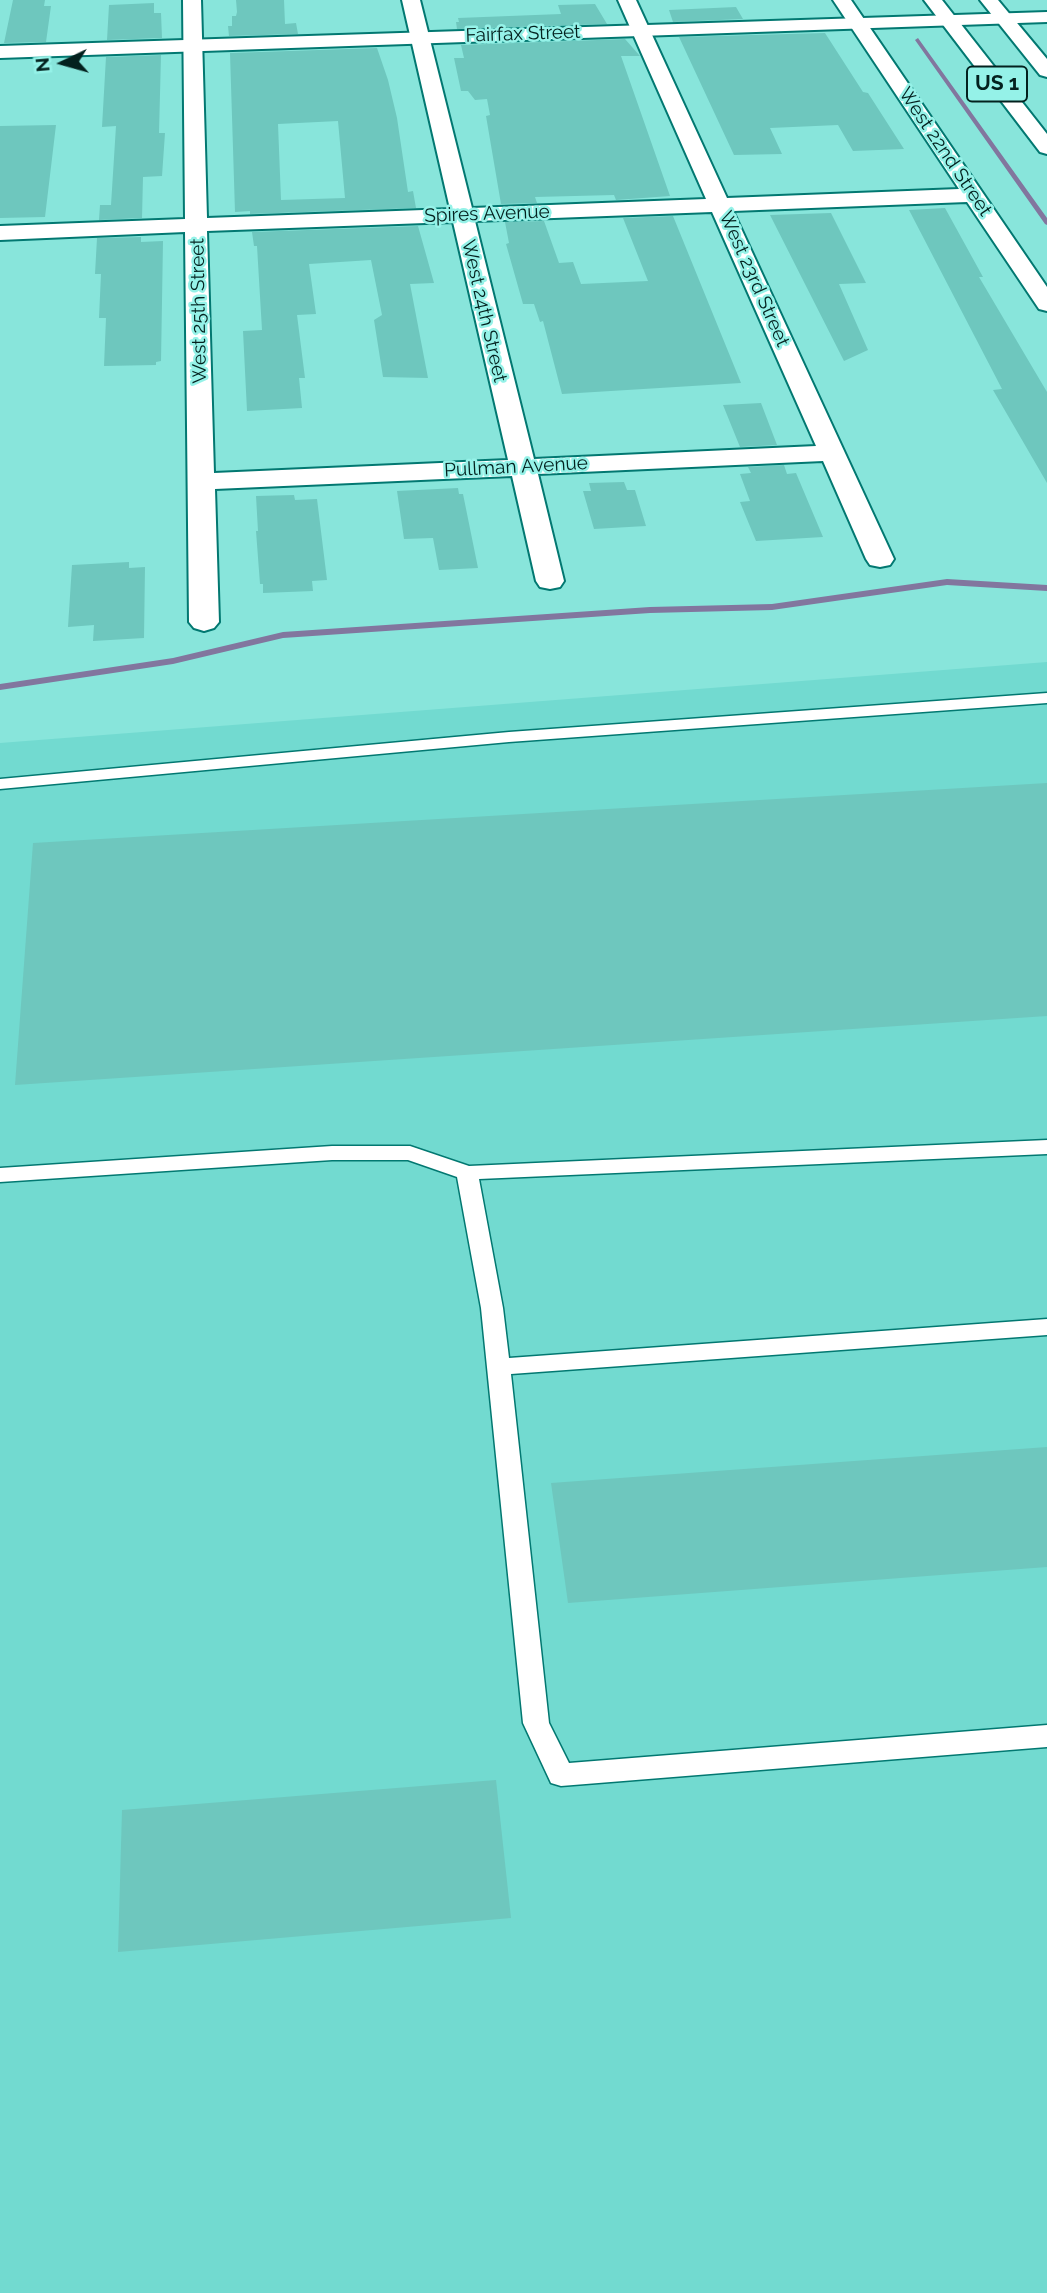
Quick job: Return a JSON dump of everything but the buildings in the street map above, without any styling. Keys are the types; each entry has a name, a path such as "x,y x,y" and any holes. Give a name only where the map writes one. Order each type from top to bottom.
{"main road":[{"name":"West 25th Street","path":"192,0 204,622"},
{"name":"West 24th Street","path":"411,0 550,581"},
{"name":"West 23rd Street","path":"627,0 880,559"},
{"name":"West 22nd Street","path":"842,0 1047,304"},
{"name":"US 1","path":"933,0 1047,148"},
{"name":"US 1","path":"989,0 1047,71"},
{"name":"Fairfax Street","path":"0,52 1047,17"},
{"name":"Spires Avenue","path":"0,233 973,195"},
{"name":"Pullman Avenue","path":"202,482 830,453"}],"lane":[{"path":"0,784 509,737 1047,698"},
{"path":"0,1175 332,1153 410,1153 467,1173 1047,1147"},
{"path":"467,1173 492,1308 536,1723 561,1775 1047,1736"},
{"path":"498,1367 1047,1326"}],"shaded area":[{"path":"1047,662 1047,2293 0,2293 0,743"}],"waterway":[{"path":"918,40 1047,223"},
{"path":"0,687 173,661 283,635 650,610 772,607 947,582 1047,588"}]}
